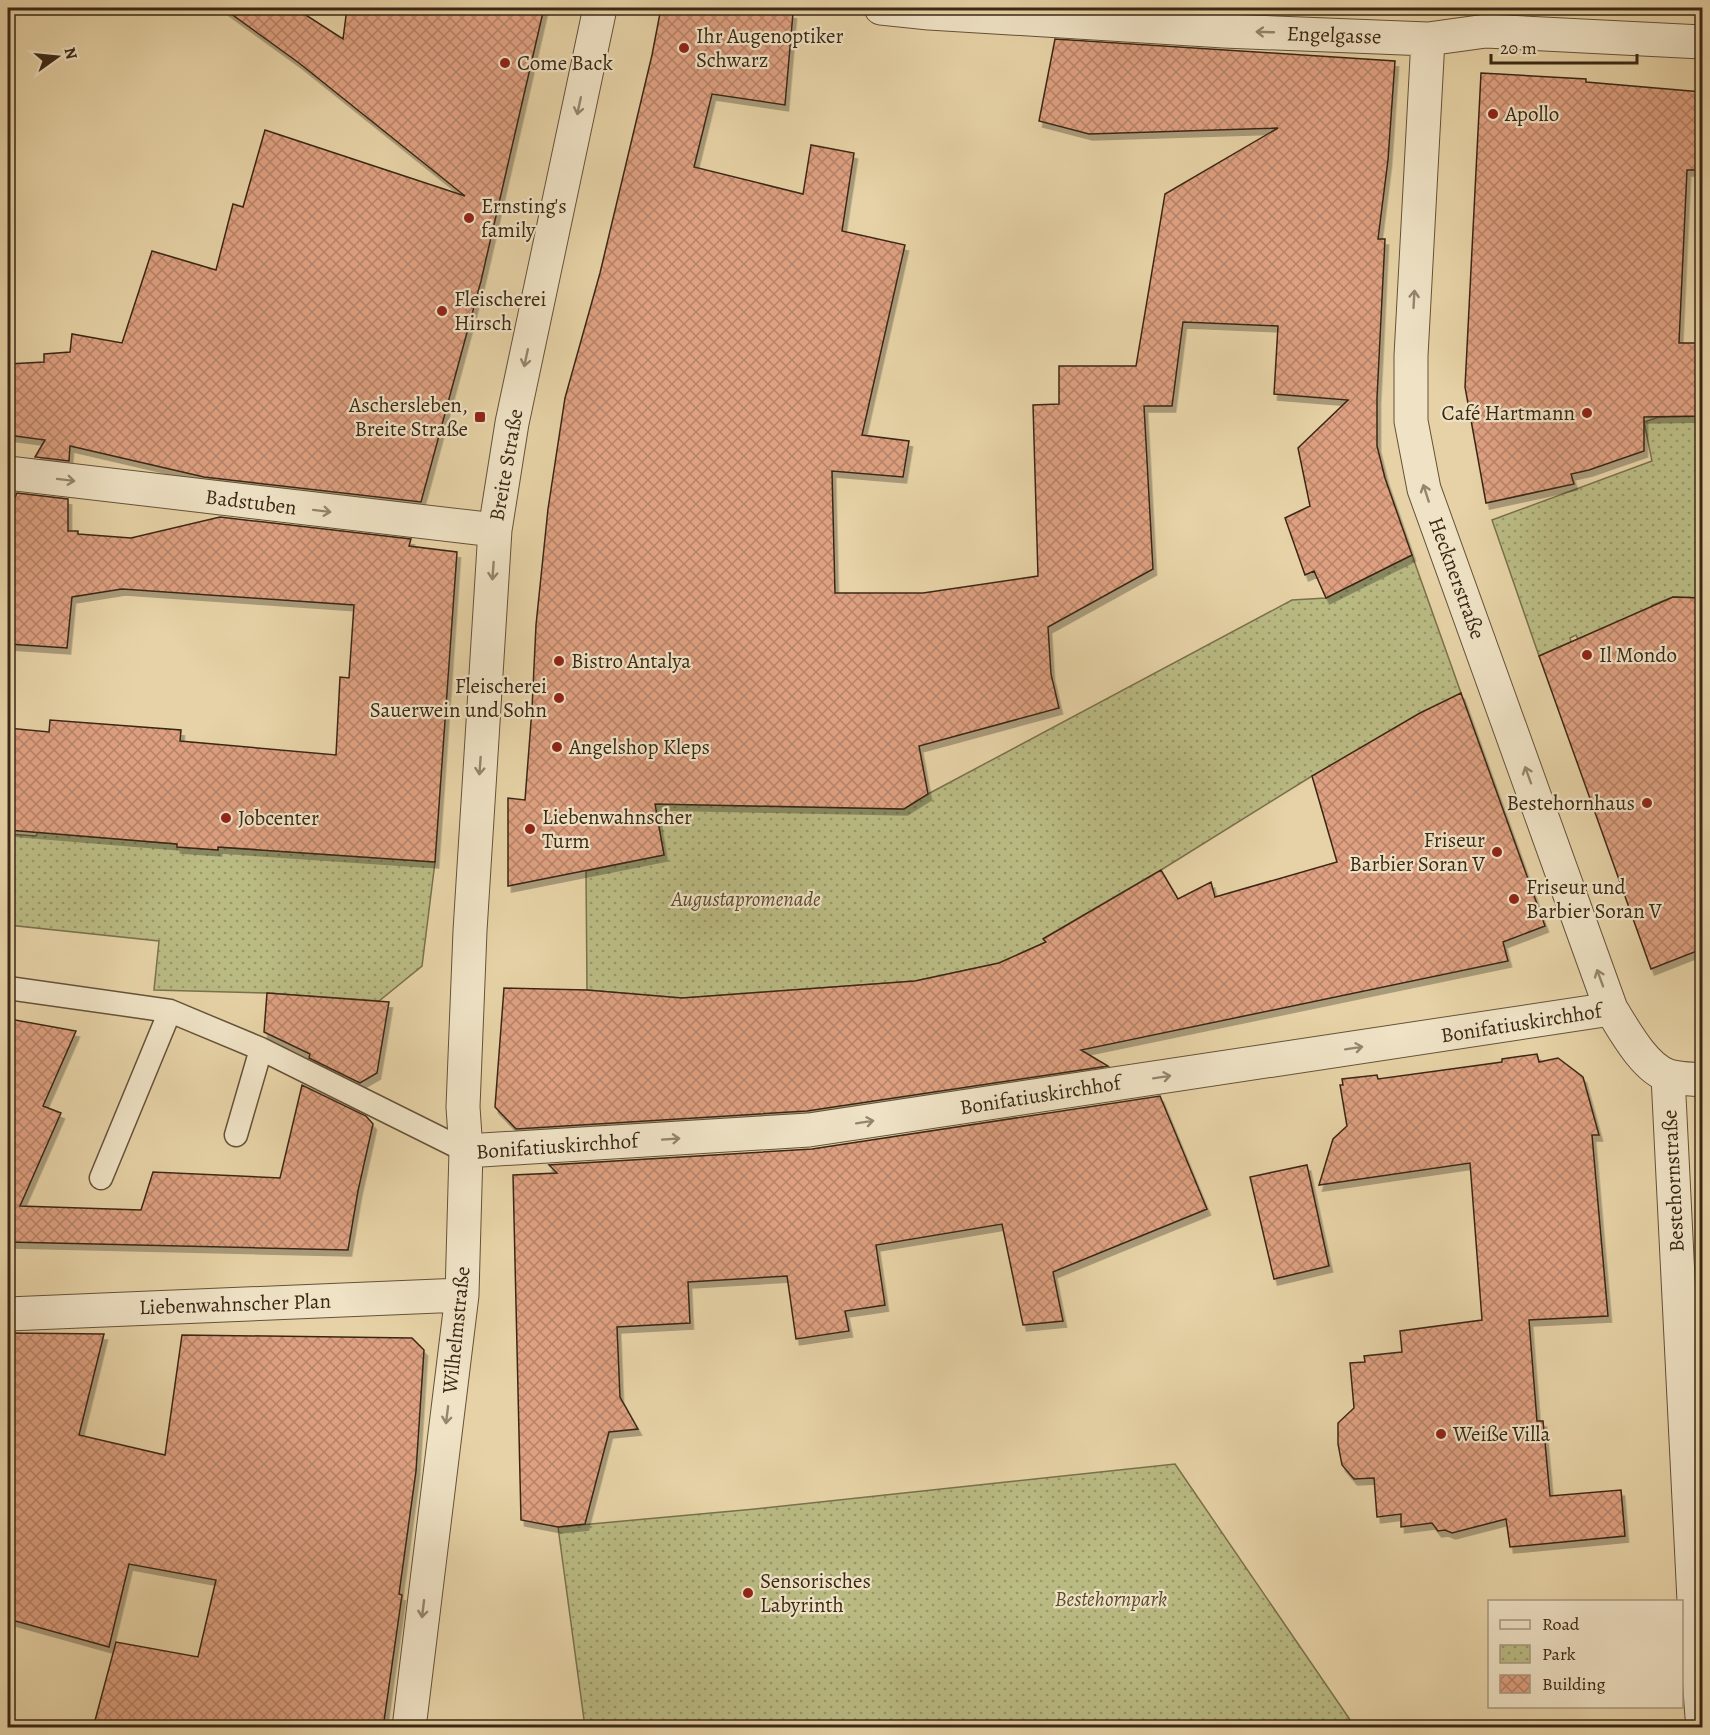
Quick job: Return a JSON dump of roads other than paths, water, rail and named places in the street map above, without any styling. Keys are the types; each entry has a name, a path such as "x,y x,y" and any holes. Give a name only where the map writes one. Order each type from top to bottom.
{"street":[{"name":"Breite Straße","path":"470,931 495,530 512,423 600,8"},
{"name":"Engelgasse","path":"881,8 1177,28 1428,39 1486,31 1702,42"},
{"name":"Hecknerstraße","path":"1428,39 1410,356 1411,421 1424,489 1611,1009 1633,1046 1652,1065 1668,1076"},
{"name":"Badstuben","path":"8,473 495,530"},
{"name":"Wilhelmstraße","path":"409,1728 462,1295 466,1151 463,1107 470,931"},
{"name":"Bonifatiuskirchhof","path":"466,1151 809,1130 1611,1009"},
{"path":"1668,1076 1702,1080"},
{"name":"Bestehornstraße","path":"1668,1076 1695,1621 1702,1717"},
{"name":"Liebenwahnscher Plan","path":"8,1314 462,1295"}],"lane":[{"path":"8,988 170,1011 261,1049 466,1151"},
{"path":"101,1178 170,1011"},
{"path":"236,1135 261,1049"}],"place":[{"name":"Ihr Augenoptiker Schwarz","path":"684,48"},
{"name":"Come Back","path":"505,63"},
{"name":"Apollo","path":"1493,114"},
{"name":"Ernsting's family","path":"469,218"},
{"name":"Fleischerei Hirsch","path":"442,311"},
{"name":"Café Hartmann","path":"1587,413"},
{"name":"Aschersleben, Breite Straße","path":"480,417"},
{"name":"Il Mondo","path":"1587,655"},
{"name":"Bistro Antalya","path":"559,661"},
{"name":"Fleischerei Sauerwein und Sohn","path":"559,698"},
{"name":"Angelshop Kleps","path":"557,747"},
{"name":"Bestehornhaus","path":"1647,803"},
{"name":"Jobcenter","path":"226,818"},
{"name":"Liebenwahnscher Turm","path":"530,829"},
{"name":"Friseur Barbier Soran V","path":"1497,852"},
{"name":"Friseur und Barbier Soran V","path":"1514,899"},
{"name":"Weiße Villa","path":"1441,1434"},
{"name":"Sensorisches Labyrinth","path":"748,1593"}],"park label":[{"name":"Augustapromenade","path":"746,899"},
{"name":"Bestehornpark","path":"1111,1599"}]}
